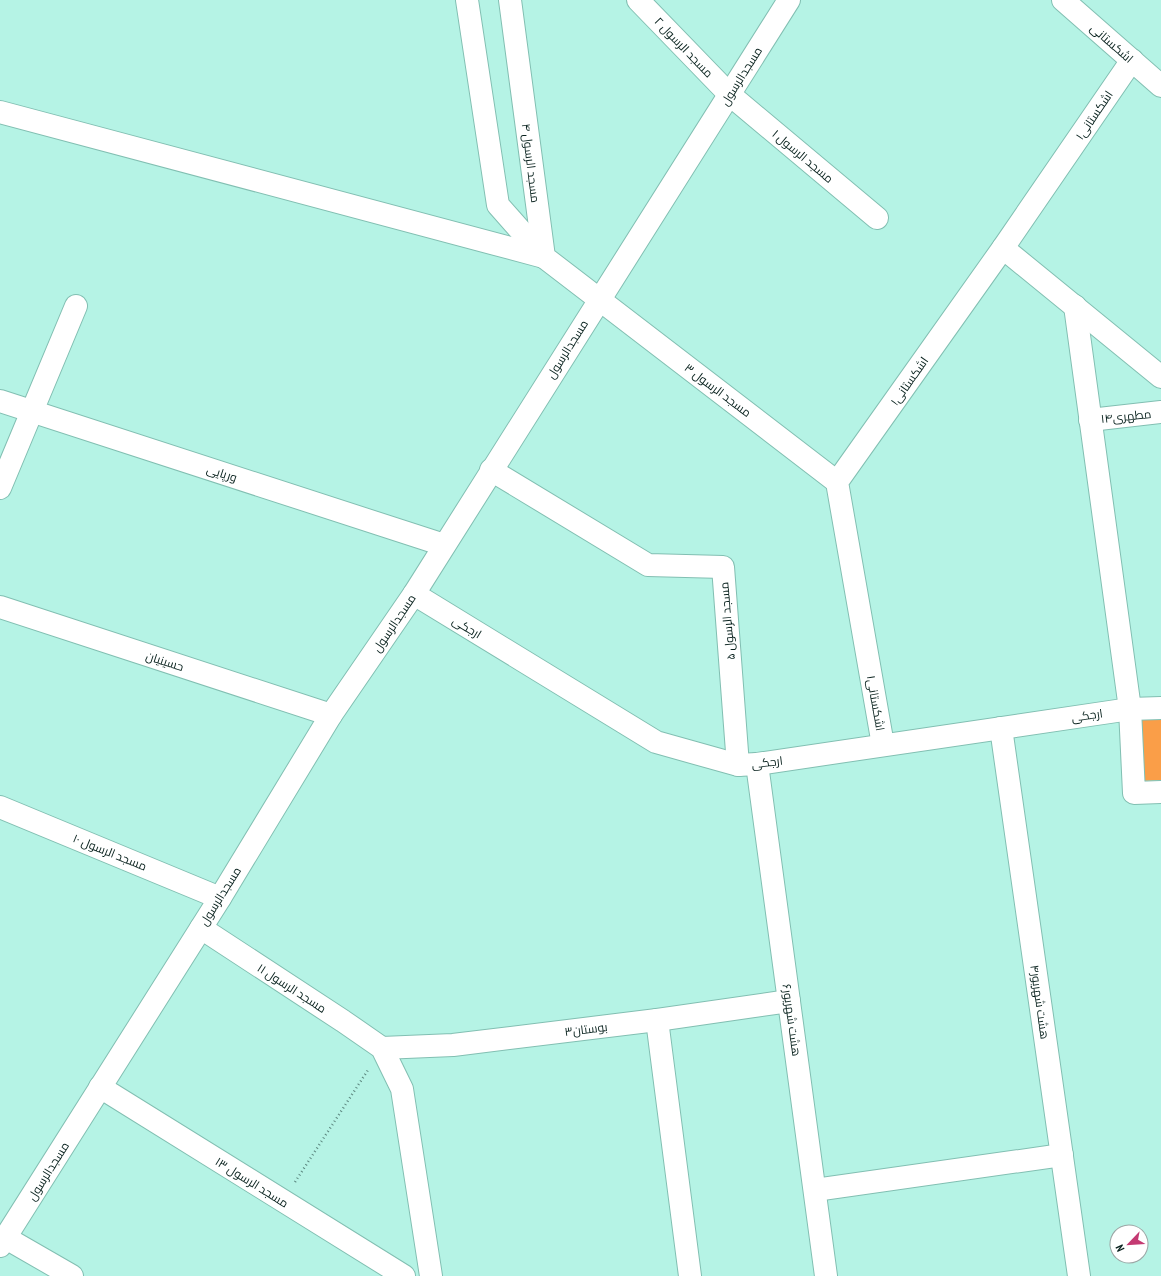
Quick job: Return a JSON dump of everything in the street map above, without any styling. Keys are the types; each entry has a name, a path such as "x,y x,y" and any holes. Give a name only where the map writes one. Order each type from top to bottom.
{"street":[{"path":"467,0 498,205 544,257 599,299"},
{"name":"مسجد الرسول ۴","path":"510,0 544,257"},
{"name":"مسجد الرسول ۲","path":"638,0 729,94"},
{"name":"مسجدالرسول","path":"3,1242 220,898 331,715 414,594 789,0"},
{"name":"اشکستانی","path":"1063,0 1161,86"},
{"name":"اشکستانی۱","path":"883,745 837,482 1004,248 1132,60"},
{"name":"مسجد الرسول ۱","path":"729,94 876,218"},
{"path":"0,112 544,257"},
{"path":"1004,248 1161,377"},
{"name":"مسجد الرسول ۳","path":"599,299 837,482"},
{"path":"0,488 76,306"},
{"path":"1075,306 1130,709 1134,793 1161,792"},
{"name":"ورپایی","path":"0,401 444,545"},
{"name":"مطهری۱۴","path":"1090,420 1161,412"},
{"name":"مسجد الرسول ۵","path":"491,470 648,565 723,568 748,764"},
{"name":"ارجکی","path":"414,594 656,742 748,764 1130,709 1161,708"},
{"name":"حسینیان","path":"0,607 331,715"},
{"name":"هشت شهریور۴","path":"1001,728 1079,1276"},
{"name":"هشت شهریور۶","path":"748,764 789,1001 826,1276"},
{"name":"مسجد الرسول ۱۰","path":"0,807 220,898"},
{"name":"مسجد الرسول ۱۱","path":"201,928 382,1048"},
{"name":"بوستان۳","path":"382,1048 453,1045 657,1020 789,1001"},
{"path":"657,1020 690,1276"},
{"path":"382,1048 402,1088 431,1276"},
{"name":"مسجد الرسول ۱۳","path":"100,1087 282,1201 393,1273"},
{"path":"814,1190 1062,1155"},
{"path":"3,1242 72,1276"}],"path":[{"path":"282,1201 382,1048"}],"shaded area":[{"path":"1161,714 1161,780 1142,781 1136,715"}]}
